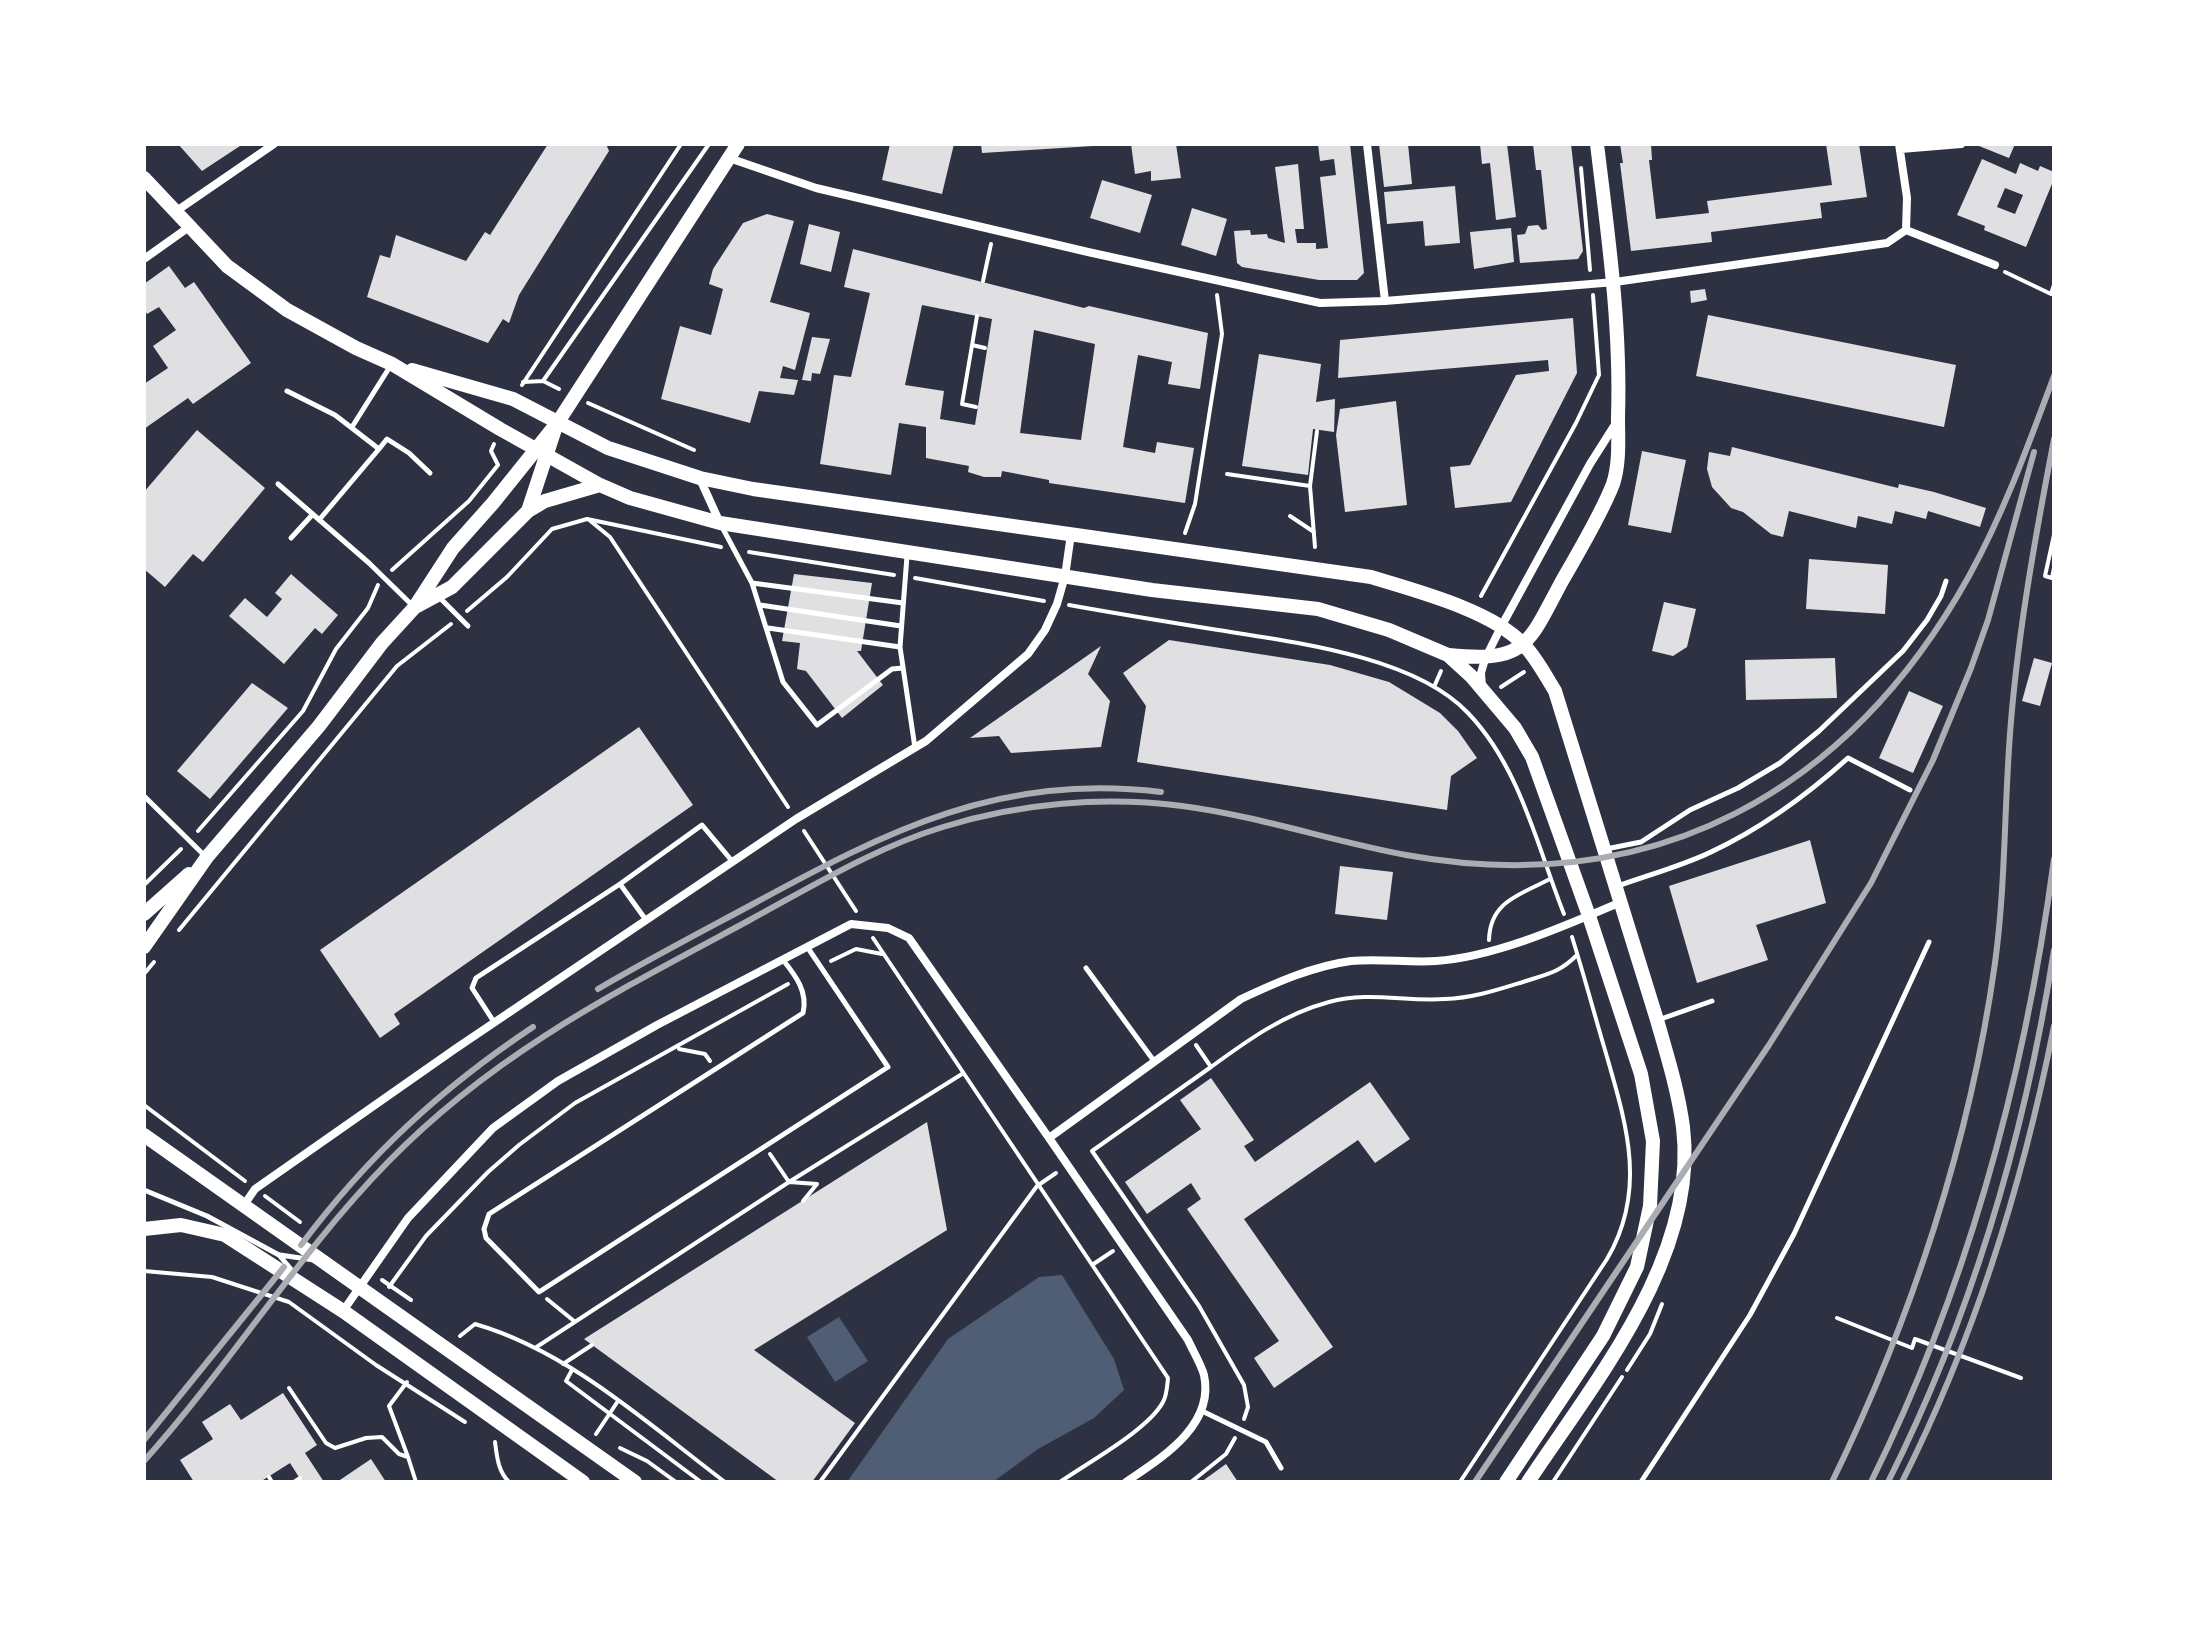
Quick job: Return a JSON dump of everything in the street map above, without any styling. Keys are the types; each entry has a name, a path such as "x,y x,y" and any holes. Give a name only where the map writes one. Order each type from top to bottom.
{"main road":[{"path":"528,511 542,452 558,422 738,144"},
{"path":"144,178 227,266 287,310 392,364 600,485 630,498 720,523 1166,592 1318,609 1389,630 1448,655 1485,659 1504,656 1524,645 1614,482 1620,382 1615,282 1597,144"},
{"path":"392,364 513,399 608,448 700,478 753,489 1371,577 1428,594 1471,612 1501,627 1524,645 1555,691 1673,1074 1683,1128 1683,1173 1673,1232 1657,1272 1623,1339 1528,1482"},
{"path":"144,947 207,857 414,608 453,548 542,452"},
{"path":"414,608 452,587 528,511 545,501 600,485"},
{"path":"1448,655 1485,690 1515,728 1532,757 1641,1074 1651,1128 1653,1169 1647,1228 1637,1267 1603,1336 1506,1482"},
{"path":"144,914 207,857"},
{"path":"144,1135 635,1482"},
{"path":"144,1229 181,1225 225,1235 276,1260 303,1285 583,1482"}],"street":[{"path":"175,212 274,144"},
{"path":"1367,144 1385,301"},
{"path":"1906,230 1907,198 1900,147 1961,144"},
{"path":"729,158 816,188 1320,303 1385,301 1615,282 1887,243 1906,230"},
{"path":"144,259 189,227"},
{"path":"1906,230 1995,265"},
{"path":"1485,690 1481,673 1485,659 1590,464 1618,419"},
{"path":"700,478 720,523"},
{"path":"244,1205 255,1189 646,920 796,819 915,749 1028,654 1045,630 1057,604 1071,534"},
{"path":"1049,1138 1241,999 1303,974 1349,961 1435,961 1489,952 1621,902"},
{"path":"343,1311 408,1218 493,1128 558,1081 657,1025 851,924 888,928 909,938 1188,1340 1204,1376 1202,1411 1187,1433 1167,1454 1126,1482"}],"lane":[{"path":"352,427 392,364"},
{"path":"287,391 352,427 379,449"},
{"path":"319,520 387,439 409,453 430,473"},
{"path":"278,484 384,577 414,608"},
{"path":"291,538 313,514"},
{"path":"720,523 752,583 783,682 817,725 892,669 903,668"},
{"path":"907,551 900,647 915,749"},
{"path":"1605,849 1641,842 1690,810 1738,788 1780,763 1819,731 1903,651 1927,620 1946,581"},
{"path":"752,583 903,603"},
{"path":"437,595 468,626"},
{"path":"759,605 901,626"},
{"path":"768,628 900,647"},
{"path":"1617,886 1709,853 1771,820 1848,758 1910,790"},
{"path":"144,796 207,857"},
{"path":"495,1023 472,988 476,978 620,884 702,825 733,862"},
{"path":"620,884 646,920"},
{"path":"1641,1482 1750,1315 1794,1234 1929,942"},
{"path":"783,959 798,979 805,1002 803,1013 489,1214 484,1229 486,1238 539,1292 888,1067 808,948"},
{"path":"1086,968 1154,1062"},
{"path":"1657,1020 1712,1001"},
{"path":"144,1190 207,1216 276,1260 321,1261"},
{"path":"1202,1411 1266,1442 1281,1468"}],"path":[{"path":"681,144 523,382 543,381 606,413 694,450"},
{"path":"543,381 709,144"},
{"path":"1471,612 1576,423 1599,375 1580,160"},
{"path":"983,281 994,230"},
{"path":"2014,279 2051,294 2054,285"},
{"path":"1185,533 1195,504 1222,334 1215,281"},
{"path":"976,407 962,404 977,316"},
{"path":"972,345 985,348"},
{"path":"1315,547 1310,486 1317,431"},
{"path":"144,885 190,839 303,711 336,649 368,608 374,590 384,577 469,501 498,465"},
{"path":"1227,474 1310,486"},
{"path":"1290,516 1314,532"},
{"path":"587,519 610,537 882,954 1168,1378 1162,1405 1145,1424 1060,1482"},
{"path":"172,939 397,666 507,577 552,529 571,522 587,519 735,550 1319,646 1402,671 1434,687 1467,712 1509,771 1578,955 1626,1122 1630,1173 1628,1209 1607,1259 1460,1482"},
{"path":"2054,535 2045,576 2052,578 2054,568"},
{"path":"1434,687 1448,655"},
{"path":"1485,690 1537,663"},
{"path":"1489,952 1489,923 1501,905 1550,879"},
{"path":"1191,1482 1226,1454 1240,1429 1248,1407 1244,1385 1199,1306 1092,1151 1284,1018 1329,1002 1362,995 1442,1000 1477,996 1563,969 1578,955 1599,948"},
{"path":"820,967 856,949 882,954"},
{"path":"379,1300 426,1236 519,1145 575,1103 798,979"},
{"path":"1190,1036 1211,1067"},
{"path":"676,1048 705,1054 716,1070"},
{"path":"535,1348 789,1182 962,1074"},
{"path":"144,1105 304,1225"},
{"path":"764,1146 789,1182"},
{"path":"789,1182 817,1184 803,1201"},
{"path":"820,1482 1037,1186"},
{"path":"144,1271 212,1277 289,1302 376,1365 470,1425"},
{"path":"539,1292 574,1321"},
{"path":"1837,1318 1912,1348 1915,1339 2021,1378"},
{"path":"460,1336 475,1324 506,1333 565,1363 725,1482"},
{"path":"348,1344 361,1325"},
{"path":"565,1363 592,1345"},
{"path":"572,1370 566,1381 701,1482"},
{"path":"407,1382 389,1406 416,1482"},
{"path":"289,1388 330,1446 335,1448 376,1436 382,1437 399,1454 408,1457"},
{"path":"596,1434 618,1401"},
{"path":"507,1450 495,1442 502,1475 509,1482"},
{"path":"294,1482 300,1478"}],"water":[{"path":"1062,1275 1114,1359 1124,1390 1094,1418 1038,1449 993,1482 847,1482 948,1339 1039,1277"},
{"path":"839,1317 868,1361 835,1382 807,1337"}],"building":[{"path":"178,144 243,144 202,171"},
{"path":"548,144 606,144 609,151 519,295 509,323 503,319 488,343 367,297 380,255 390,258 396,235 466,261 485,232 490,235"},
{"path":"890,144 954,144 942,194 882,180"},
{"path":"981,144 1093,144 1093,146 982,153"},
{"path":"1131,144 1176,144 1181,178 1151,181 1151,171 1135,174"},
{"path":"1318,144 1350,144 1364,273 1357,280 1319,280 1242,267 1237,263 1234,231 1250,230 1251,235 1267,234 1268,238 1285,243 1275,167 1298,164 1304,229 1295,229 1297,243 1316,243 1316,249 1328,248 1320,177 1336,175 1334,159 1320,161"},
{"path":"1379,144 1408,144 1412,184 1384,187"},
{"path":"1480,144 1507,144 1516,217 1496,220 1490,163 1482,164"},
{"path":"1533,144 1571,144 1583,251 1578,259 1520,263 1517,235 1525,234 1528,226 1538,225 1542,230 1547,229 1541,170 1536,170"},
{"path":"1620,144 1651,144 1652,160 1649,160 1656,219 1709,213 1707,201 1832,185 1826,144 1859,144 1867,197 1820,203 1822,218 1711,232 1712,242 1631,251"},
{"path":"1974,144 2015,144 2009,158"},
{"path":"1982,159 2016,174 2020,163 2038,171 2040,166 2054,172 2054,179 2026,247 1957,215","holes":["2005,188 2023,195 2015,214 1997,207"]},
{"path":"1102,180 1152,195 1140,233 1090,218"},
{"path":"1455,186 1460,243 1425,246 1423,221 1387,224 1384,192"},
{"path":"1192,208 1227,219 1216,256 1181,245"},
{"path":"767,214 794,221 770,302 810,313 795,370 783,366 780,378 798,380 794,395 759,391 750,423 661,399 680,326 711,335 723,289 709,284 713,269 743,223"},
{"path":"809,224 840,232 831,272 800,264"},
{"path":"1511,228 1514,262 1474,269 1470,232"},
{"path":"853,249 1084,308 1089,306 1208,333 1200,389 1168,384 1172,362 1138,355 1123,447 1155,453 1157,442 1194,448 1185,503 1049,483 1049,480 1002,471 1001,477 984,477 968,472 969,466 926,458 926,427 899,423 891,475 820,464 834,375 851,377 870,293 844,287","holes":["922,305 992,319 975,425 940,419 944,391 905,385","1034,330 1095,344 1081,440 1020,433"]},
{"path":"169,266 185,288 194,282 251,363 193,404 188,398 144,429 144,384 168,368 153,346 176,330 159,307 147,314 144,309 144,284"},
{"path":"1705,289 1707,300 1691,303 1690,291"},
{"path":"1708,315 1956,365 1944,427 1696,376"},
{"path":"1573,318 1577,373 1511,502 1455,508 1450,467 1470,465 1516,375 1549,371 1548,360 1338,378 1340,340"},
{"path":"812,337 830,339 820,374 812,373 811,381 802,380"},
{"path":"1259,354 1321,364 1316,402 1335,399 1334,432 1313,429 1308,475 1242,466"},
{"path":"1396,401 1407,505 1345,512 1336,435 1340,409"},
{"path":"197,430 265,488 203,562 193,554 165,587 144,569 144,492"},
{"path":"1732,447 1898,488 1899,484 1934,492 1986,508 1980,527 1928,511 1926,519 1895,511 1892,524 1858,516 1856,528 1789,511 1783,537 1771,534 1743,512 1731,508 1712,487 1707,469 1709,452 1730,456"},
{"path":"1642,451 1686,460 1671,533 1628,525"},
{"path":"1809,559 1888,565 1885,614 1806,609"},
{"path":"291,574 338,615 322,634 315,628 284,664 229,616 245,598 267,617 282,599 275,593"},
{"path":"794,574 872,583 861,651 857,651 883,685 842,718 806,671 797,669 800,643 782,641"},
{"path":"1664,602 1696,609 1687,647 1673,656 1652,651"},
{"path":"1169,640 1330,665 1389,682 1440,713 1458,731 1477,758 1451,776 1447,810 1137,762 1146,706 1123,673"},
{"path":"1101,646 1088,674 1110,701 1101,747 1011,753 999,736 970,738"},
{"path":"1835,658 1837,698 1746,700 1745,660"},
{"path":"2034,658 2052,663 2040,706 2022,701"},
{"path":"252,683 288,708 210,799 177,771"},
{"path":"1909,691 1943,706 1913,773 1879,758"},
{"path":"639,727 693,805 394,1014 400,1024 380,1038 320,950"},
{"path":"1810,840 1826,903 1756,925 1768,960 1697,983 1669,886"},
{"path":"1340,866 1393,872 1387,920 1335,914"},
{"path":"1211,1078 1254,1140 1244,1146 1255,1162 1370,1082 1410,1139 1375,1163 1358,1140 1244,1219 1333,1347 1274,1388 1254,1358 1279,1341 1187,1209 1201,1199 1191,1183 1147,1214 1125,1182 1201,1129 1180,1100"},
{"path":"927,1122 947,1230 754,1350 855,1423 812,1482 779,1482 584,1339"},
{"path":"283,1393 317,1445 305,1453 324,1482 302,1482 290,1463 260,1482 194,1482 180,1460 213,1439 202,1422 230,1404 241,1420"},
{"path":"371,1459 386,1482 337,1482"},
{"path":"1226,1464 1238,1482 1201,1482"}],"railway":[{"path":"144,1461 355,1197 428,1123 470,1088 558,1027 651,973 892,846 943,827 1002,812 1062,804 1122,802 1210,810 1406,855 1496,865 1582,861 1661,843 1736,813 1804,771 1865,717 1921,652 1969,576 1994,528 2054,376"},
{"path":"1832,1482 1861,1421 1912,1294 1934,1229 1970,1097 1999,933 2014,685 2054,439"},
{"path":"1475,1482 1769,1045 1871,883 1933,760 1971,668 1988,620 2034,452"},
{"path":"598,989 803,877 899,831 948,813 1048,791 1103,788 1161,792"},
{"path":"1871,1482 1906,1408 1936,1332 1988,1178 2027,1020 2054,859"},
{"path":"1888,1482 1945,1354 1992,1222 2028,1087 2054,950"},
{"path":"1902,1482 1974,1316 2011,1202 2054,1026"},
{"path":"301,1245 352,1182 407,1126 467,1075 533,1027"},
{"path":"144,1440 284,1267"}]}
